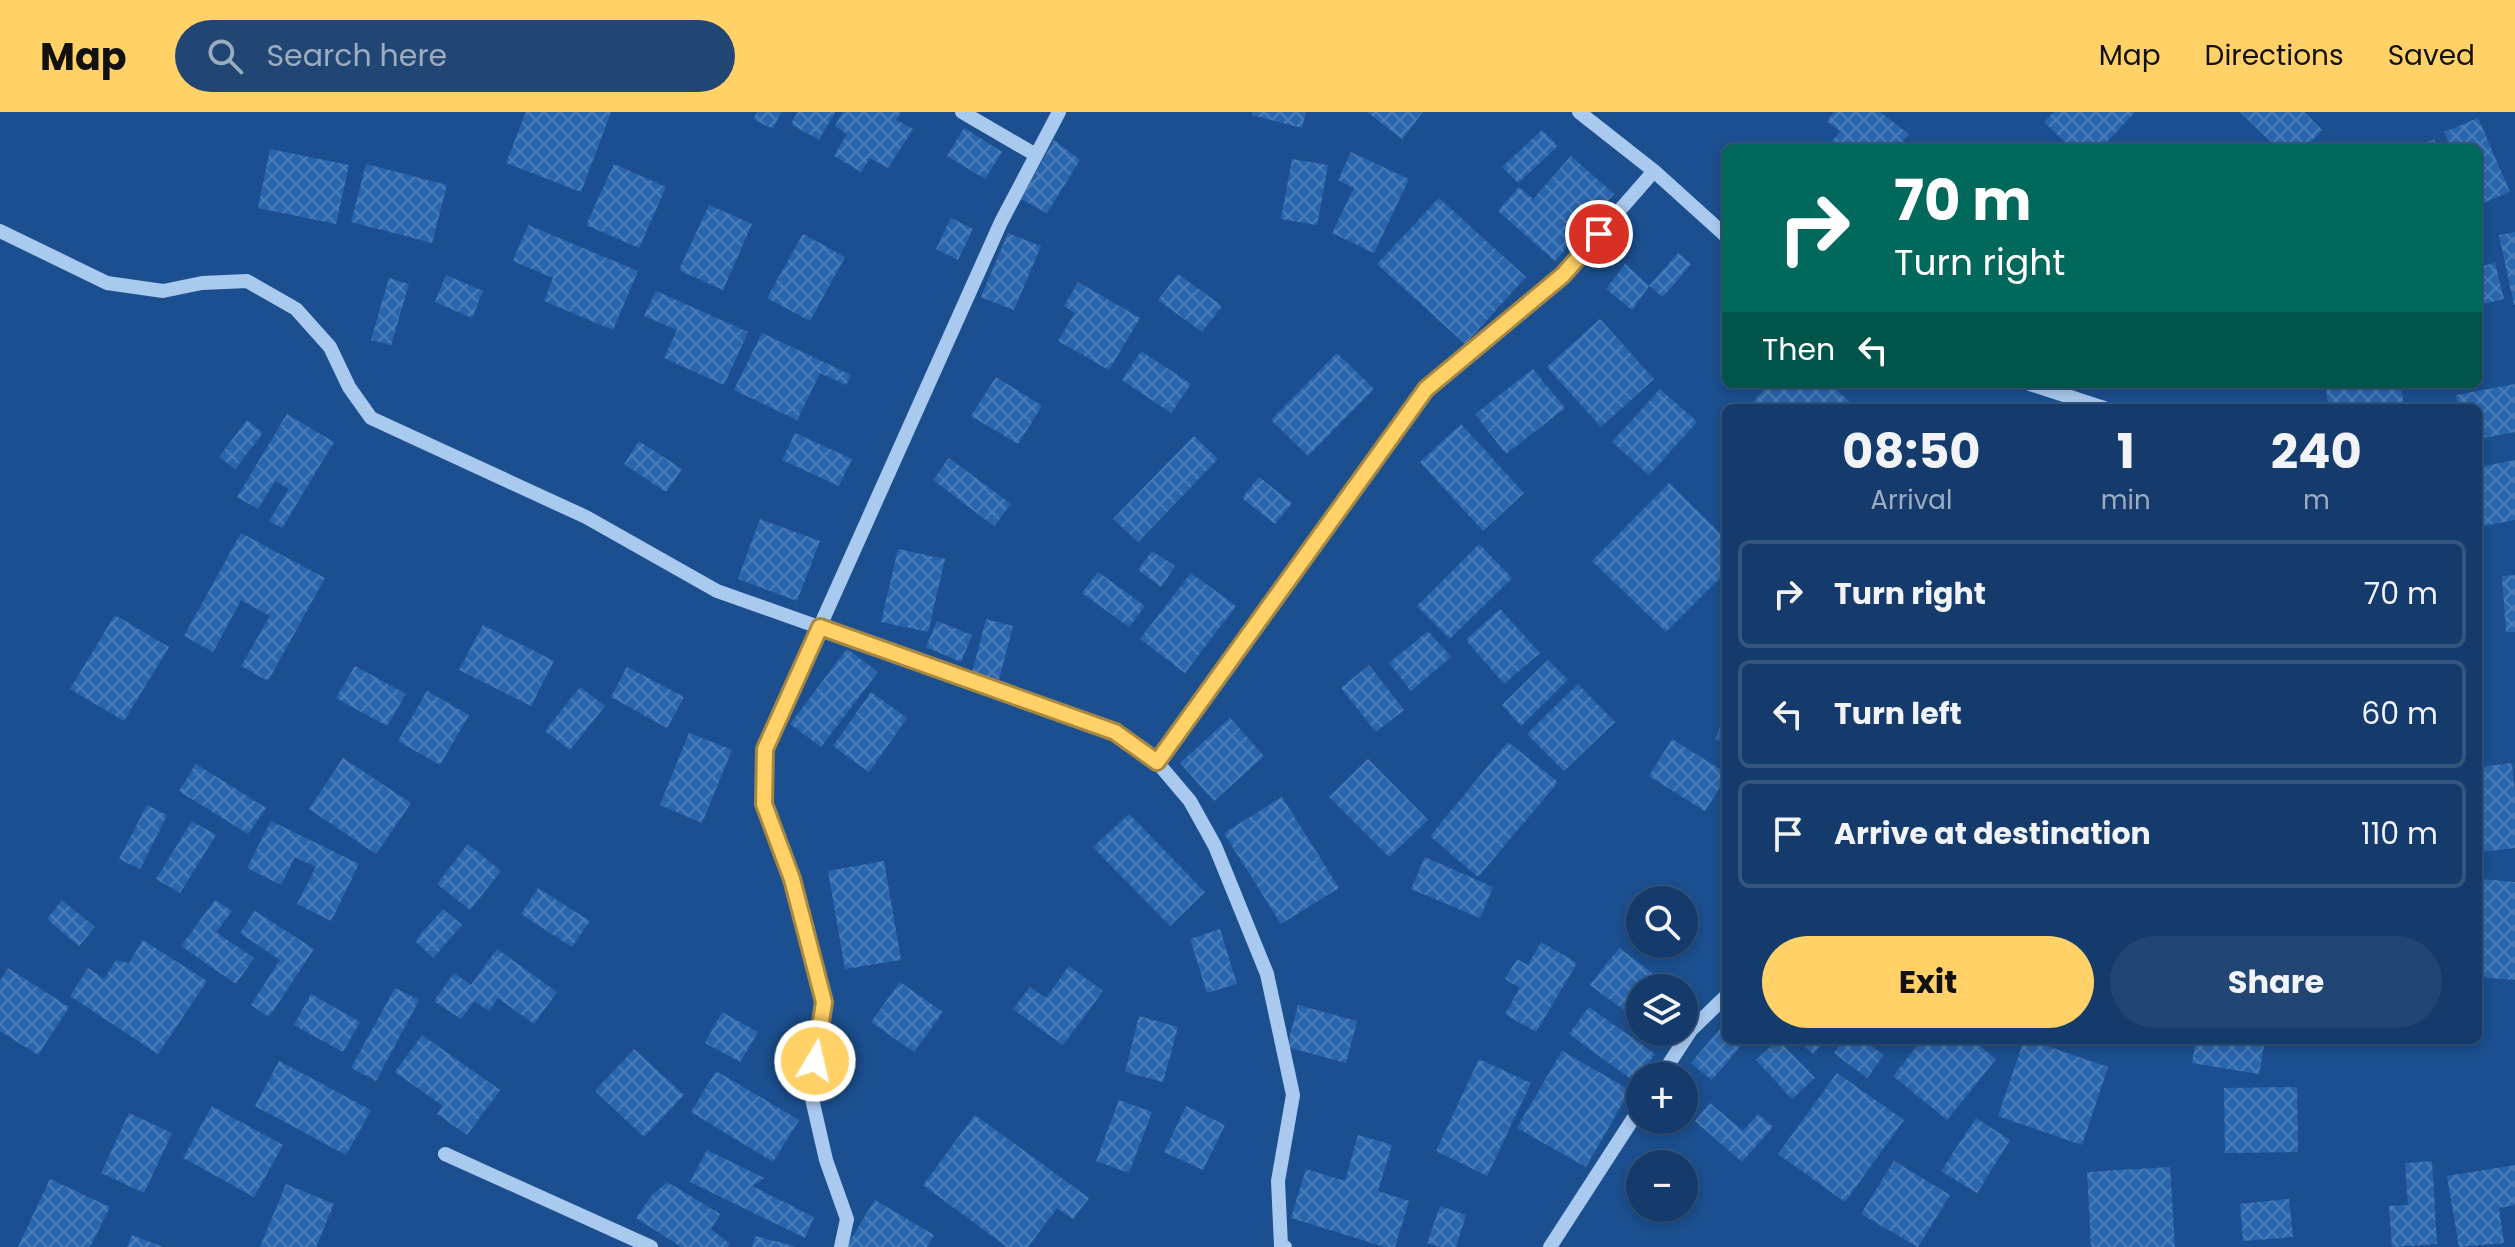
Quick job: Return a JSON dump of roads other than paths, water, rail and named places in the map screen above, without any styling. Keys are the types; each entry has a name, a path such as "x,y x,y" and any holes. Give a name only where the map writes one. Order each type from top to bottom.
{"street":[{"path":"962,112 1036,155"},
{"path":"841,1247 847,1219 826,1160 810,1090 824,1002 792,879 764,804 765,749 1001,222 1059,112"},
{"path":"1579,112 1654,171 1722,232"},
{"path":"1157,762 1426,389 1563,275 1654,171"},
{"path":"0,231 107,283 163,291 202,283 247,281 296,309 330,347 349,387 371,418 586,517 717,591 1115,732 1157,762 1190,801 1215,846 1267,974 1293,1095 1278,1181 1281,1246 1285,1247"},
{"path":"2042,388 2092,404"},
{"path":"1670,1062 1691,1030 1722,1000"},
{"path":"1550,1247 1626,1130"},
{"path":"445,1154 651,1247"}]}
